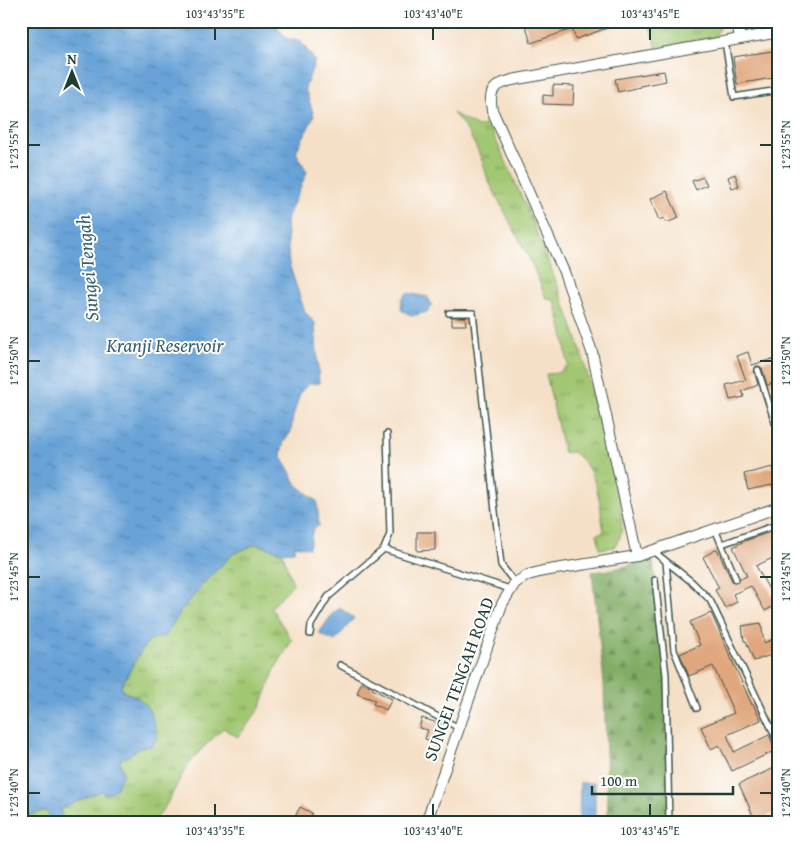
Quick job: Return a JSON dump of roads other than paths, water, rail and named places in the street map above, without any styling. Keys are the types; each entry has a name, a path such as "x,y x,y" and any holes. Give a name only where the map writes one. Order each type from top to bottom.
{"street":[{"path":"737,21 740,39"},
{"path":"637,556 592,352 564,272 492,110 491,96 493,89 499,84 512,80 779,32"},
{"name":"SUNGEI TENGAH ROAD","path":"426,823 502,604 512,586 528,575 543,570 637,556 779,507"}],"lane":[{"path":"725,42 734,97 779,90"},
{"path":"449,312 473,313 501,565 512,586"},
{"path":"758,370 779,435"},
{"path":"310,634 311,625 328,596 384,549 390,534 387,434"},
{"path":"722,544 779,524"},
{"path":"715,529 736,579"},
{"path":"384,549 512,586"},
{"path":"653,551 697,586 714,607 779,744"},
{"path":"666,562 674,650 697,708"},
{"path":"655,580 666,675 668,823"},
{"path":"340,666 459,728"}],"water":[{"name":"Kranji Reservoir","path":"21,21 273,21 286,38 301,42 315,61 305,88 314,116 296,152 307,172 286,221 289,264 305,312 315,323 319,383 308,384 300,393 293,416 291,432 284,441 281,455 297,485 317,501 319,526 313,529 309,548 295,545 294,551 282,552 256,544 233,554 209,577 181,611 165,636 149,640 121,686 124,692 139,699 148,708 158,737 152,746 141,747 120,760 123,774 116,789 105,795 101,791 60,809 62,816 52,819 45,811 21,817"},
{"path":"407,293 428,297 432,305 427,312 412,316 401,310 402,298"},
{"path":"340,608 354,618 335,641 320,634 320,632 332,614"},
{"path":"580,783 595,783 595,823 579,823"}],"water label":[{"name":"Sungei Tengah","path":"87,268"}]}
